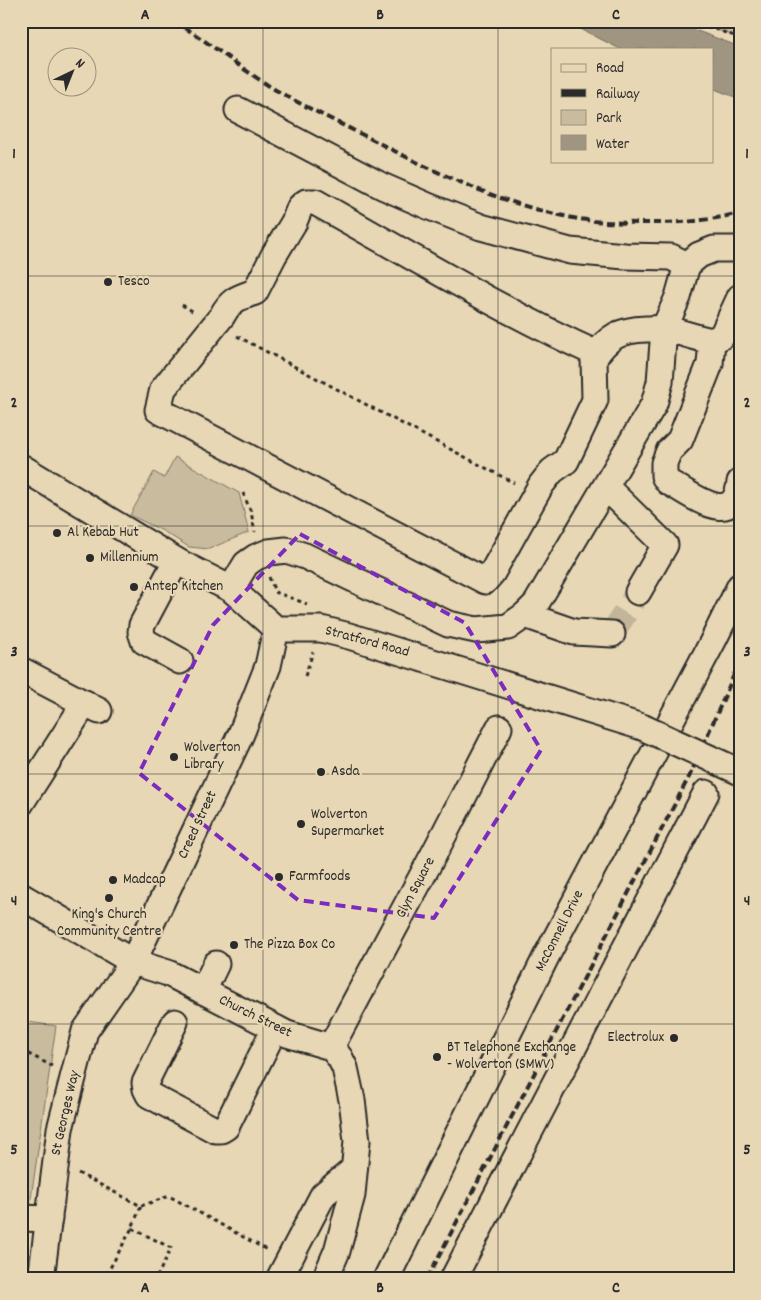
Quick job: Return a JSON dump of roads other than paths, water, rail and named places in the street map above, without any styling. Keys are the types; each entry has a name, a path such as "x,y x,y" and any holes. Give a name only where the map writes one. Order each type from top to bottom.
{"street":[{"path":"238,110 382,186 430,208 481,227 570,251 625,256 671,257 687,265"},
{"path":"597,354 557,336 315,202 306,202 300,207 294,222 274,255 256,292 236,298 228,305 163,389 158,410 484,581 492,573 536,495 552,471 566,461 595,400 594,358 597,354 602,346 612,338 628,330 664,329 726,332"},
{"path":"231,589 246,564 261,555 286,550 305,556 448,624 476,630 508,627 525,616 536,604 654,404 660,382 664,329 678,297 687,265 699,255 714,249 740,249"},
{"path":"739,492 731,504 724,507 715,507 668,482 664,476 664,463 669,451 680,440 710,364 726,332 740,297"},
{"path":"21,466 176,561 231,589 276,629"},
{"path":"606,487 665,545 638,592"},
{"path":"176,561 142,625 141,632 144,641 180,661"},
{"name":"McConnell Drive","path":"386,1279 547,955 740,586"},
{"path":"525,616 574,632 612,634"},
{"name":"Stratford Road","path":"276,629 321,628 447,665 653,731 740,772"},
{"name":"Creed Street","path":"133,962 241,734 268,666 276,629"},
{"path":"21,670 92,707 21,803"},
{"name":"Glyn Square","path":"330,1047 499,728"},
{"path":"453,1279 706,793"},
{"name":"Church Street","path":"21,896 133,962 168,973 287,1034 330,1047"},
{"name":"St Georges Way","path":"41,1279 60,1129 86,1031 133,962"},
{"path":"203,991 216,964"},
{"path":"175,1022 145,1083 146,1089 150,1095 214,1130 221,1130 226,1127 275,1028"},
{"path":"325,1279 337,1251 350,1204 357,1141 352,1100 345,1068 340,1058 330,1047"},
{"path":"284,1270 323,1195 354,1169"},
{"path":"21,1218 49,1219"}],"water":[{"path":"565,21 671,21 740,47 740,99 714,89 714,48 618,48"}],"tunnel":[{"path":"612,634 638,592"}],"railway":[{"path":"174,21 261,81 299,103 444,175 515,203 575,218 609,222 687,222 740,213"},
{"path":"427,1279 690,775 740,661"}],"place":[{"name":"Tesco","path":"108,282"},
{"name":"Al Kebab Hut","path":"57,533"},
{"name":"Millennium","path":"90,558"},
{"name":"Antep Kitchen","path":"134,587"},
{"name":"Wolverton Library","path":"174,757"},
{"name":"Asda","path":"321,772"},
{"name":"Wolverton Supermarket","path":"301,824"},
{"name":"Farmfoods","path":"279,877"},
{"name":"Madcap","path":"113,880"},
{"name":"King's Church Community Centre","path":"109,898"},
{"name":"The Pizza Box Co","path":"234,945"},
{"name":"Electrolux","path":"674,1038"},
{"name":"BT Telephone Exchange - Wolverton (SMWV)","path":"437,1057"}]}
